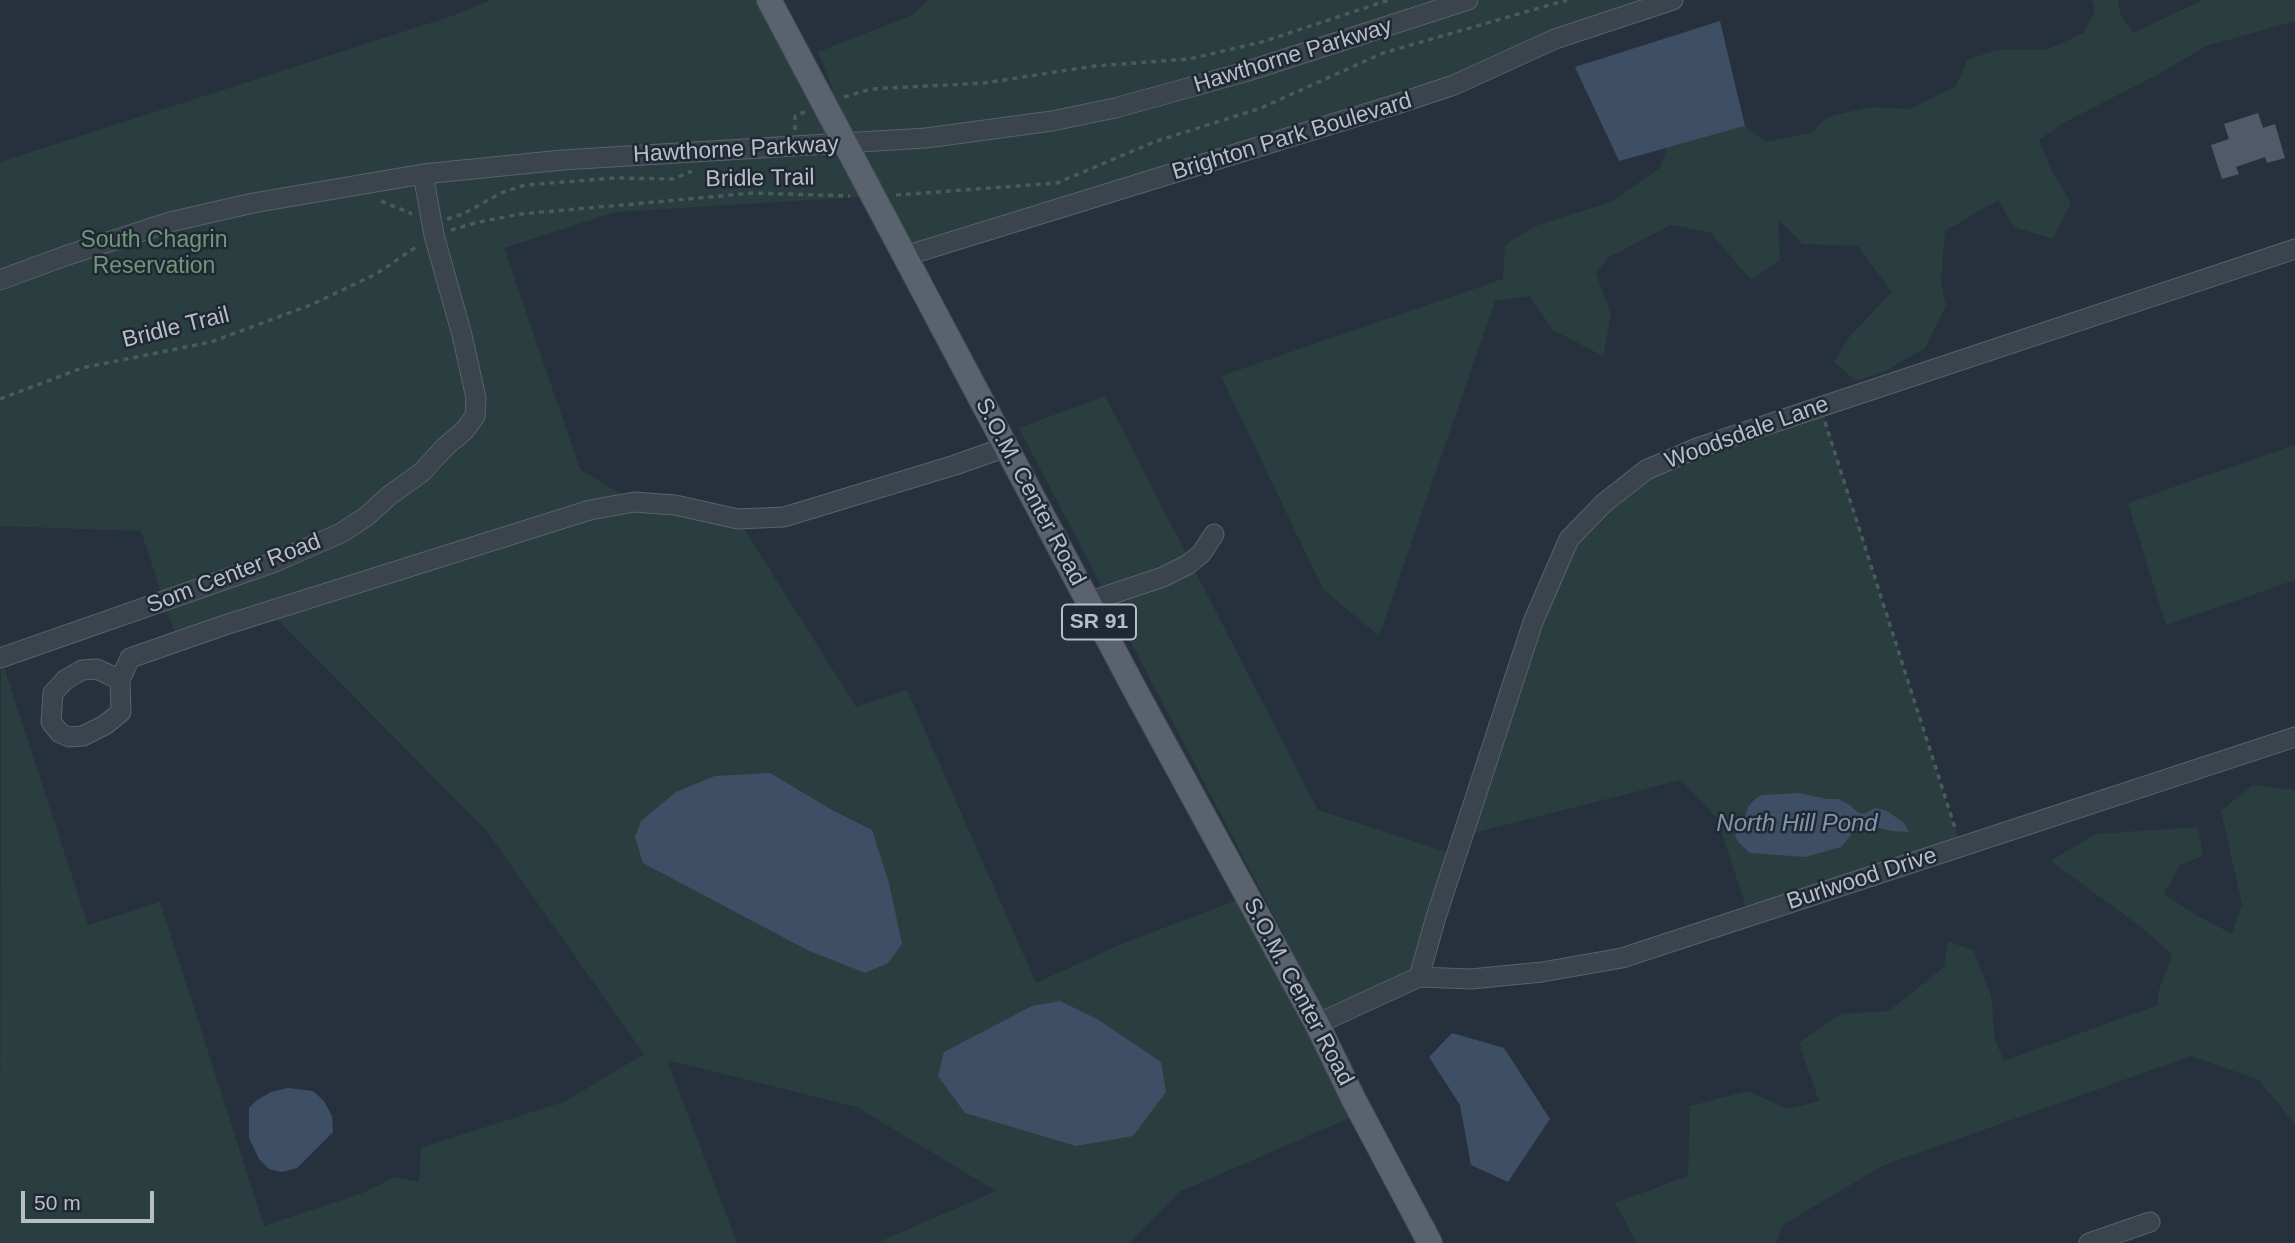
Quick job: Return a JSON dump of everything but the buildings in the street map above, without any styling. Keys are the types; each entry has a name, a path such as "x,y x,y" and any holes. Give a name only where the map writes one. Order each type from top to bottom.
{"main road":[{"name":"S.O.M. Center Road","path":"769,0 1088,602 1317,1024 1357,1107 1430,1243"}],"street":[{"name":"Hawthorne Parkway","path":"0,280 113,239 203,214 305,193 423,174 562,160 845,144 993,131 1115,108 1245,72 1468,0"},
{"name":"Brighton Park Boulevard","path":"905,256 1397,104 1454,85 1555,39 1673,0"},
{"name":"Som Center Road","path":"0,658 275,562 328,539 368,516 422,471 465,430 475,416 476,398 462,335 432,228 423,174"},
{"name":"Woodsdale Lane","path":"1419,978 1436,916 1533,622 1569,538 1604,503 1646,470 1697,448 2295,249"},
{"path":"120,680 130,658 225,625 590,510 634,502 675,505 738,519 784,517 1006,447"},
{"path":"1088,602 1163,577 1187,565 1201,554 1214,534"},
{"name":"Burlwood Drive","path":"1419,978 1471,979 1542,972 1622,958 2295,737"},
{"path":"1317,1024 1419,978"},
{"path":"2089,1243 2150,1222"}],"path":[{"path":"841,99 871,89 984,83 1095,66 1189,59 1262,42 1389,0"},
{"name":"Bridle Trail","path":"0,399 82,368 211,342 313,304 376,274 432,228 520,214 753,193 873,196 1056,183 1154,142 1261,108 1383,52 1567,0"},
{"path":"794,128 795,116 807,111"},
{"path":"376,200 417,216 432,228 501,193 525,185 615,178 673,179 697,169"},
{"path":"1821,407 1961,847"}],"green space":[{"name":"South Chagrin Reservation","path":"491,0 769,0 820,93 833,89 818,52 912,15 929,0 1673,0 1454,85 905,256 875,198 859,197 616,212 504,248 580,469 634,502 738,519 856,707 907,690 1036,983 1124,943 1248,896 1361,1113 1179,1192 1130,1243 869,1243 879,1242 996,1191 857,1107 667,1060 737,1243 0,1243 1,658 88,925 160,902 264,1226 365,1192 395,1177 419,1182 421,1148 566,1101 644,1054 486,830 269,611 177,641 141,531 0,526 0,162 455,15","holes":["832,810 872,830 865,973 809,951 643,862"]},
{"path":"2092,0 2118,0 2120,14 2133,33 2203,0 2295,0 2295,21 2206,46 2155,76 2065,122 2039,140 2052,171 2071,203 2053,239 2014,227 1998,200 1945,231 1941,281 1946,306 1925,348 1886,371 1856,381 1834,362 1850,336 1892,292 1858,246 1803,244 1778,219 1780,260 1751,280 1710,232 1671,225 1609,257 1596,273 1611,315 1603,356 1553,330 1529,296 1495,301 1379,636 1323,589 1221,376 1503,279 1505,245 1535,226 1611,202 1660,168 1667,148 1745,126 1766,142 1811,133 1828,117 1870,107 1910,109 1956,86 1967,60 1997,50 2046,50 2084,33 2095,11"},
{"path":"1105,396 1318,810 1456,855 1419,977 1328,1019 1019,428"},
{"path":"1821,407 1961,847 1749,916 1717,818 1681,780 1462,836 1569,539 1646,470"},
{"path":"2295,445 2295,580 2166,625 2128,503"},
{"path":"2252,785 2295,790 2295,1124 2259,1080 2191,1056 1882,1166 1783,1225 1776,1243 1637,1243 1615,1203 1688,1176 1690,1106 1748,1091 1787,1109 1819,1101 1799,1043 1840,1014 1889,1011 1944,967 1948,941 1974,951 1991,996 1995,1040 2004,1061 2158,1005 2158,993 2172,954 2142,928 2051,861 2095,834 2198,827 2203,856 2180,865 2164,894 2232,934 2242,904 2221,811"}],"water":[{"path":"1720,21 1745,126 1619,161 1575,67"},
{"path":"770,773 872,830 889,883 902,944 888,963 865,973 809,951 643,863 635,837 641,821 676,792 715,776"},
{"name":"North Hill Pond","path":"1799,793 1838,799 1864,814 1875,808 1887,811 1904,823 1909,832 1867,825 1856,829 1841,847 1805,857 1750,853 1739,843 1735,836 1744,822 1748,807 1756,798 1762,795"},
{"path":"1060,1001 1097,1019 1161,1062 1166,1092 1133,1136 1076,1146 965,1113 938,1076 944,1052 1032,1006"},
{"path":"1452,1033 1504,1048 1550,1119 1508,1182 1471,1165 1460,1105 1429,1057"},
{"path":"288,1088 313,1091 324,1101 332,1116 333,1132 297,1168 282,1172 269,1169 259,1159 249,1138 249,1108 271,1092"}]}
